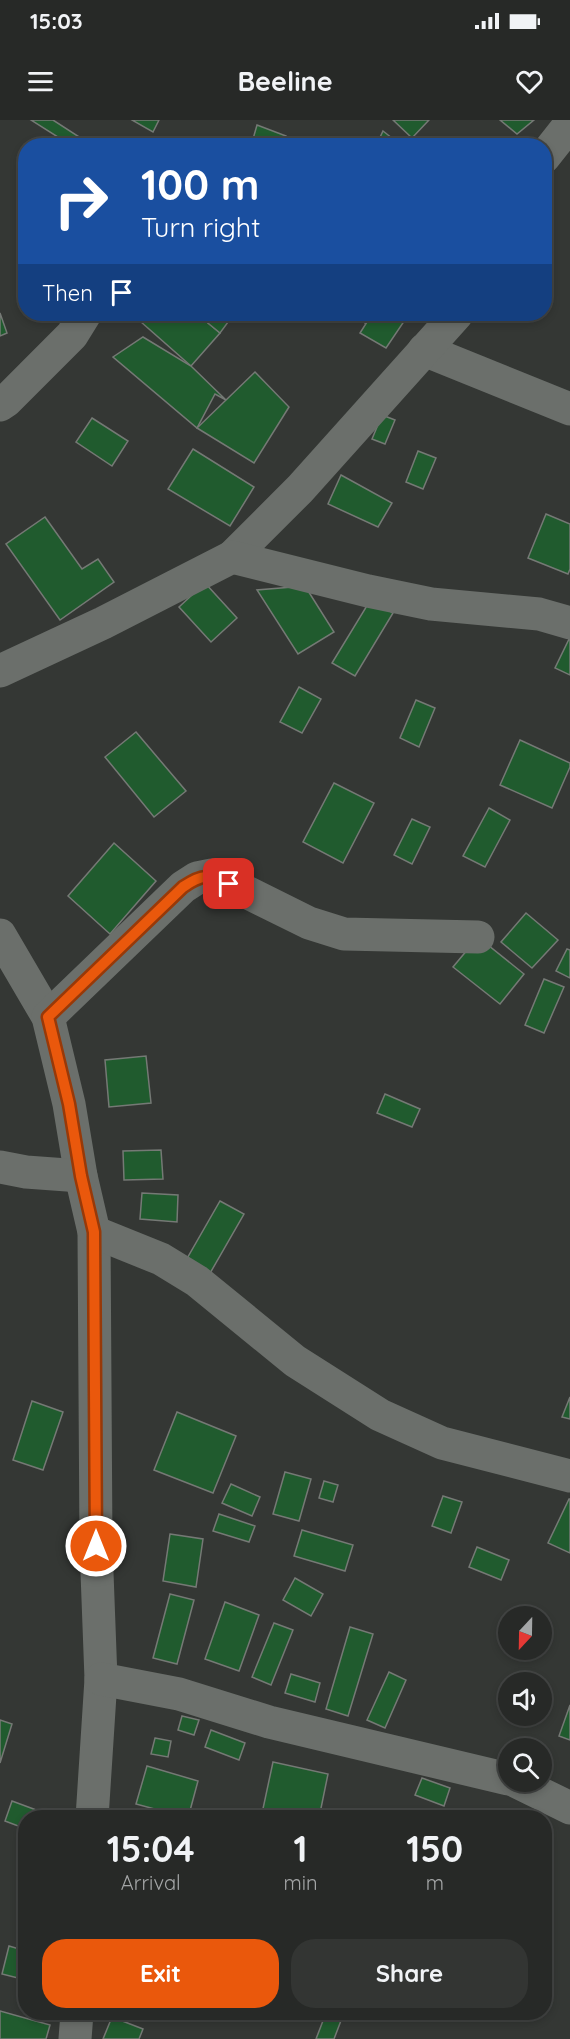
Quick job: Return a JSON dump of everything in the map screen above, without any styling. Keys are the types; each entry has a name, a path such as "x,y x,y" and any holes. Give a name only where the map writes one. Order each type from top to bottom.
{"street":[{"path":"552,147 570,124"},
{"path":"0,405 72,335 81,321"},
{"path":"0,671 103,623 232,557 300,489 451,321"},
{"path":"424,350 570,409"},
{"path":"232,557 368,591 431,604 539,614 570,623"},
{"path":"48,1017 183,887 197,878 212,876 309,923 344,934 478,937"},
{"path":"0,935 48,1017 69,1104 81,1176 94,1232 96,1546 101,1679 93,1810"},
{"path":"0,1167 26,1172 81,1176"},
{"path":"94,1232 161,1259 197,1281 295,1361 380,1415 442,1443 570,1476"},
{"path":"101,1679 179,1694 269,1722 498,1777"},
{"path":"537,1792 570,1808"},
{"path":"75,2039 76,2020"}],"building":[{"path":"31,120 53,120 81,138 59,138"},
{"path":"132,120 159,120 153,132"},
{"path":"393,120 429,120 412,138"},
{"path":"500,120 534,120 517,134"},
{"path":"257,125 286,136 285,138 253,138"},
{"path":"383,131 392,138 380,138"},
{"path":"0,313 7,333 0,336"},
{"path":"140,321 205,321 220,333 191,366"},
{"path":"205,321 229,321 220,333"},
{"path":"368,321 404,321 386,348 360,333"},
{"path":"143,337 191,366 226,400 215,394 197,428 113,357"},
{"path":"255,372 289,407 254,463 197,428"},
{"path":"382,415 395,420 385,444 372,439"},
{"path":"92,418 128,441 112,466 76,442"},
{"path":"193,449 254,487 230,526 168,489"},
{"path":"418,451 436,458 423,489 406,482"},
{"path":"341,475 392,503 378,527 328,504"},
{"path":"546,514 570,524 568,574 528,558"},
{"path":"45,517 82,569 98,559 114,582 60,620 6,544"},
{"path":"205,583 237,618 211,642 179,607"},
{"path":"305,586 334,632 298,654 257,590"},
{"path":"371,599 393,613 355,676 332,663"},
{"path":"570,637 570,675 555,668"},
{"path":"299,687 321,699 302,733 280,722"},
{"path":"416,700 435,708 419,747 400,738"},
{"path":"136,732 186,791 154,817 105,757"},
{"path":"520,740 570,763 552,808 500,785"},
{"path":"334,783 374,803 343,863 303,842"},
{"path":"489,808 510,820 485,867 463,856"},
{"path":"412,819 430,827 412,864 394,855"},
{"path":"114,843 156,881 110,934 68,896"},
{"path":"526,913 558,940 532,968 501,942"},
{"path":"478,937 524,974 500,1004 453,967"},
{"path":"567,949 570,950 570,978 556,971"},
{"path":"544,979 564,987 544,1033 525,1025"},
{"path":"146,1056 151,1103 109,1107 105,1060"},
{"path":"385,1094 420,1109 412,1127 377,1113"},
{"path":"161,1150 163,1179 124,1180 123,1151"},
{"path":"142,1193 178,1195 177,1222 140,1219"},
{"path":"220,1201 244,1214 209,1275 185,1262"},
{"path":"570,1397 570,1419 562,1417"},
{"path":"32,1401 63,1412 43,1470 13,1460"},
{"path":"177,1412 236,1436 213,1493 154,1470"},
{"path":"285,1472 311,1479 299,1521 273,1514"},
{"path":"324,1481 338,1485 333,1502 319,1498"},
{"path":"231,1484 260,1497 252,1516 222,1503"},
{"path":"443,1496 462,1502 451,1533 432,1526"},
{"path":"570,1499 570,1553 548,1543"},
{"path":"219,1514 255,1526 249,1542 213,1531"},
{"path":"302,1530 353,1545 345,1571 294,1556"},
{"path":"170,1534 203,1539 196,1587 163,1581"},
{"path":"477,1547 509,1560 501,1580 469,1567"},
{"path":"295,1578 323,1594 311,1616 283,1600"},
{"path":"170,1594 194,1600 177,1664 153,1658"},
{"path":"225,1602 259,1615 239,1671 205,1659"},
{"path":"274,1623 293,1630 271,1685 252,1677"},
{"path":"350,1627 373,1634 348,1716 326,1709"},
{"path":"389,1672 406,1680 385,1728 367,1720"},
{"path":"291,1674 320,1683 315,1702 285,1693"},
{"path":"570,1705 570,1740 559,1736"},
{"path":"182,1716 199,1720 194,1735 178,1730"},
{"path":"0,1720 12,1724 0,1763"},
{"path":"211,1730 245,1743 239,1760 205,1747"},
{"path":"155,1738 171,1741 168,1757 151,1754"},
{"path":"273,1762 328,1774 321,1810 263,1810"},
{"path":"147,1766 198,1781 190,1810 158,1810 136,1804"},
{"path":"422,1778 450,1788 444,1806 415,1795"},
{"path":"12,1801 36,1810 18,1810 18,1826 5,1821"},
{"path":"9,1946 18,1949 18,1978 2,1974"},
{"path":"0,2011 18,2016 18,2020 32,2020 50,2025 46,2039 0,2039"},
{"path":"111,2020 120,2020 143,2029 139,2039 103,2039"},
{"path":"323,2020 341,2020 334,2039 316,2039"}],"route":[{"path":"96,1546 94,1232 81,1176 69,1104 48,1017 183,887 197,878 212,876 229,884"}]}
